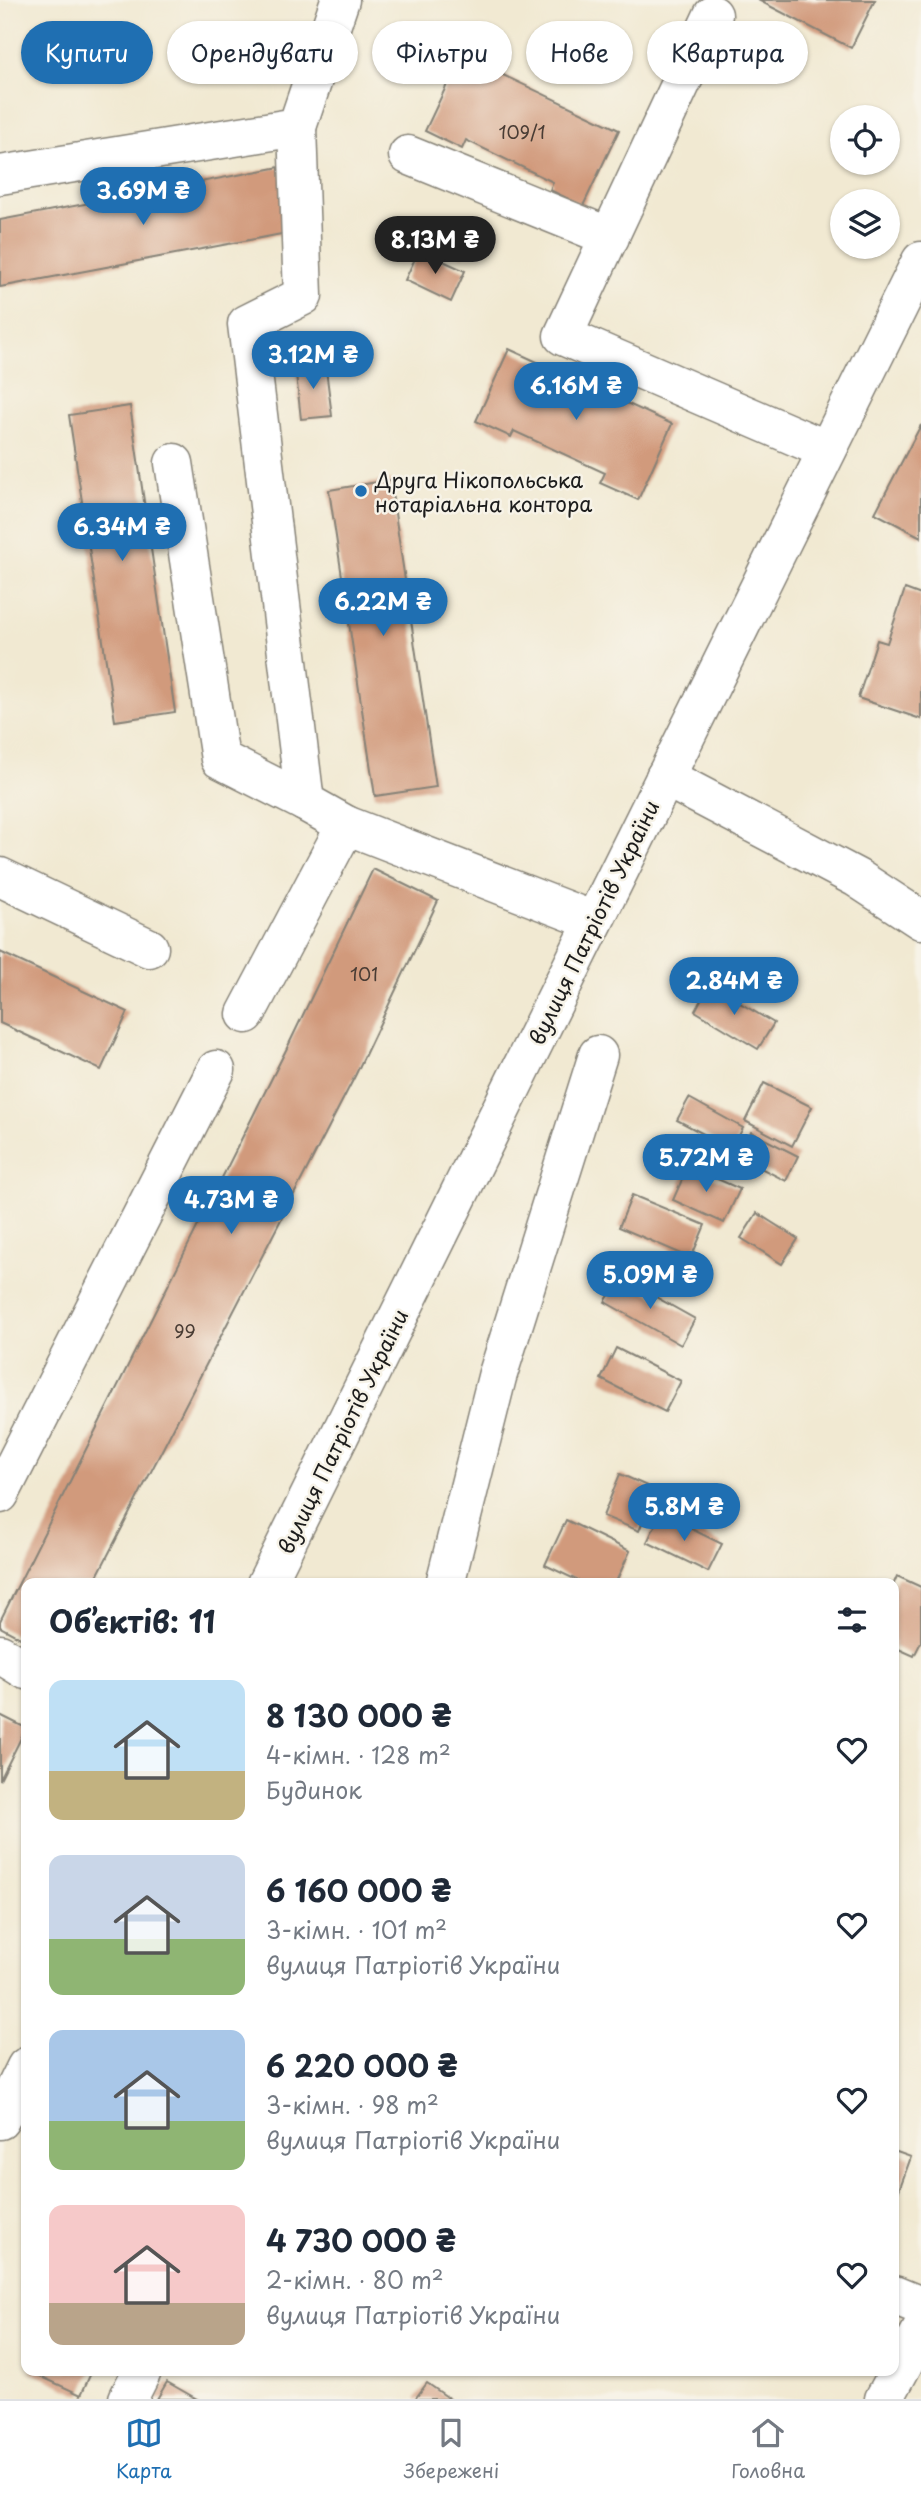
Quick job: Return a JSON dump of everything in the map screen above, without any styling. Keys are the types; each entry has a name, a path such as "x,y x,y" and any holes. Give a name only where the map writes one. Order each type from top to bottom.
{"main road":[{"path":"305,802 247,324 303,296 298,127 340,0"},
{"path":"713,15 562,336 827,450"},
{"path":"0,175 298,127"},
{"path":"408,155 610,237"},
{"name":"вулиця Патріотів України","path":"269,1578 921,261"},
{"path":"174,463 220,759 346,825 594,921"},
{"path":"665,777 857,878 921,920"},
{"path":"246,1014 346,825"},
{"path":"0,877 149,948"},
{"path":"446,1578 497,1377 598,1055"},
{"path":"0,1494 216,1070"},
{"path":"0,1654 21,1667"},
{"path":"0,2120 21,2077"},
{"path":"899,2297 921,2306"},
{"path":"899,2371 921,2331"},
{"path":"128,2399 140,2376"},
{"path":"884,2399 897,2376"}],"building":[{"path":"758,0 875,0 851,48 808,26 808,21 799,21"},
{"path":"512,79 619,130 583,206 550,190 553,182 466,140 462,149 425,131 447,84 512,84"},
{"path":"280,167 292,232 0,287 0,220"},
{"path":"437,220 472,238 463,256 428,239"},
{"path":"419,250 465,271 451,302 405,280"},
{"path":"509,349 672,424 638,500 600,483 605,473 514,431 511,437 476,421"},
{"path":"325,362 332,416 301,419 295,365"},
{"path":"130,406 175,712 115,721 69,415"},
{"path":"921,425 921,537 875,513"},
{"path":"390,480 436,787 375,796 329,490"},
{"path":"905,589 921,595 921,719 858,698 877,640 887,643"},
{"path":"373,869 438,901 355,1076 96,1578 22,1578 289,1044"},
{"path":"0,952 128,1012 101,1070 0,1023"},
{"path":"709,985 774,1023 758,1049 695,1011"},
{"path":"764,1083 812,1107 792,1146 745,1121"},
{"path":"689,1098 743,1128 732,1149 677,1120"},
{"path":"751,1132 798,1156 786,1181 739,1157"},
{"path":"688,1166 740,1189 724,1223 673,1200"},
{"path":"632,1195 705,1225 691,1258 619,1227"},
{"path":"757,1213 798,1239 782,1264 741,1238"},
{"path":"620,1277 695,1319 681,1345 605,1302"},
{"path":"616,1348 681,1381 665,1412 601,1379"},
{"path":"620,1474 656,1490 639,1531 603,1516"},
{"path":"661,1514 722,1544 708,1572 647,1542"},
{"path":"566,1520 630,1551 618,1578 572,1578 545,1565"},
{"path":"897,1576 921,1587 921,1642 914,1656 899,1649 899,1578"},
{"path":"21,1579 21,1638 0,1627 0,1621"},
{"path":"0,1715 21,1726 21,1738 0,1780"},
{"path":"899,2153 911,2157 899,2190"},
{"path":"40,2376 90,2376 81,2395"},
{"path":"167,2382 197,2399 157,2399"},
{"path":"427,2383 450,2399 415,2399"}],"place":[{"name":"Друга Нікопольська нотаріальна контора","path":"361,491"}]}
